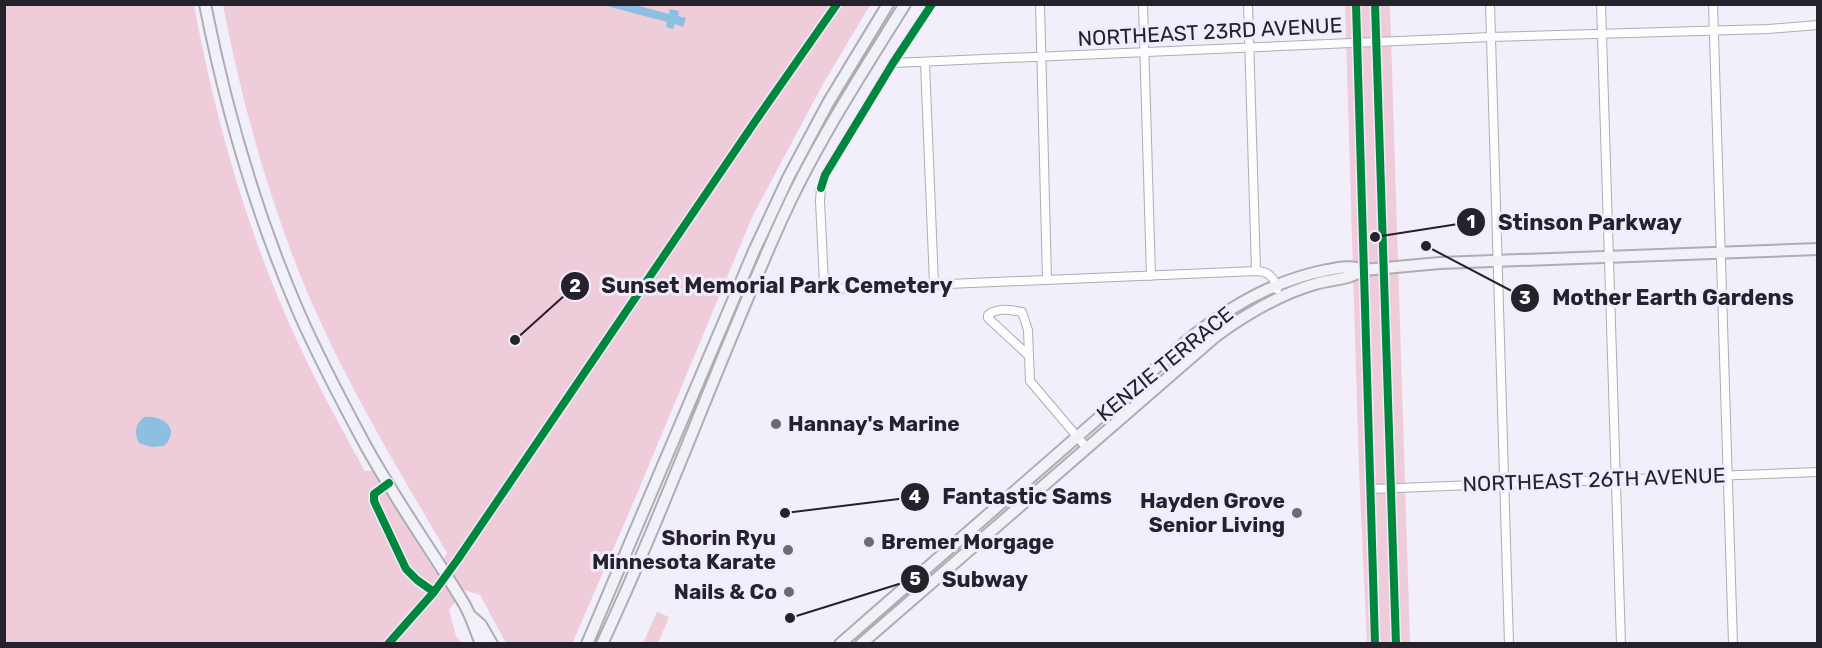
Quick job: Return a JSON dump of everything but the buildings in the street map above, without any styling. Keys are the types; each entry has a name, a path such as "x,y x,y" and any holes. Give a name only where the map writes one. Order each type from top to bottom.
{"main road":[{"path":"205,4 233,124 253,190 299,313 363,442 463,602 471,616 481,644"},
{"path":"586,644 754,251 788,178 828,103 888,4"},
{"path":"602,644 782,219 824,137 905,4"},
{"path":"1363,270 1497,261 1818,249"},
{"name":"KENZIE TERRACE","path":"840,644 1207,324 1247,299 1276,285 1308,274 1333,269 1354,266 1363,270"},
{"name":"KENZIE TERRACE","path":"861,644 1216,336 1278,299 1314,284 1354,276 1363,270"},
{"path":"471,616 481,625 492,644"}],"street":[{"path":"932,4 825,175 821,188 824,283 827,287 832,289 1260,271 1270,275 1276,285 1278,299"},
{"path":"1040,4 1047,279"},
{"path":"1143,4 1151,276"},
{"path":"1248,4 1260,271"},
{"path":"1356,4 1375,644"},
{"path":"1376,4 1396,644"},
{"path":"1490,4 1509,644"},
{"path":"1601,4 1621,644"},
{"path":"1713,4 1733,644"},
{"name":"NORTHEAST 23RD AVENUE","path":"893,63 1818,25"},
{"path":"925,63 934,284"},
{"path":"1028,355 988,318 988,315 1010,309 1022,312 1028,330 1029,381 1086,447"},
{"name":"NORTHEAST 26TH AVENUE","path":"1371,489 1818,472"}],"shaded area":[{"path":"4,5 194,5 227,150 249,221 285,313 317,382 365,471 375,471 436,573 447,553 347,377 297,267 254,138 223,5 870,5 823,84 753,215 572,644 506,643 480,595 464,590 449,610 456,636 462,643 5,643"},
{"path":"1345,5 1390,5 1410,643 1367,643 1359,470"},
{"path":"657,612 669,617 658,643 643,643"}],"water":[{"path":"603,5 635,5 669,14 670,9 679,11 678,16 686,18 683,27 675,24 673,29 666,27 667,22"},
{"path":"144,417 157,418 168,424 171,434 164,446 152,447 139,443 136,429"}],"cycle path":[{"path":"388,644 434,592 458,559 837,4"},
{"path":"821,188 825,175 932,4"},
{"path":"1356,4 1375,644"},
{"path":"1375,4 1396,644"},
{"path":"389,483 374,494 374,501 406,569 434,592"}],"place":[{"name":"Stinson Parkway","path":"1375,237"},
{"name":"Mother Earth Gardens","path":"1426,246"},
{"name":"Sunset Memorial Park Cemetery","path":"515,340"},
{"name":"Hannay's Marine","path":"776,424"},
{"name":"Fantastic Sams","path":"785,513"},
{"name":"Hayden Grove Senior Living","path":"1297,513"},
{"name":"Bremer Morgage","path":"869,542"},
{"name":"Shorin Ryu Minnesota Karate","path":"788,550"},
{"name":"Nails & Co","path":"789,592"},
{"name":"Subway","path":"790,618"}]}
